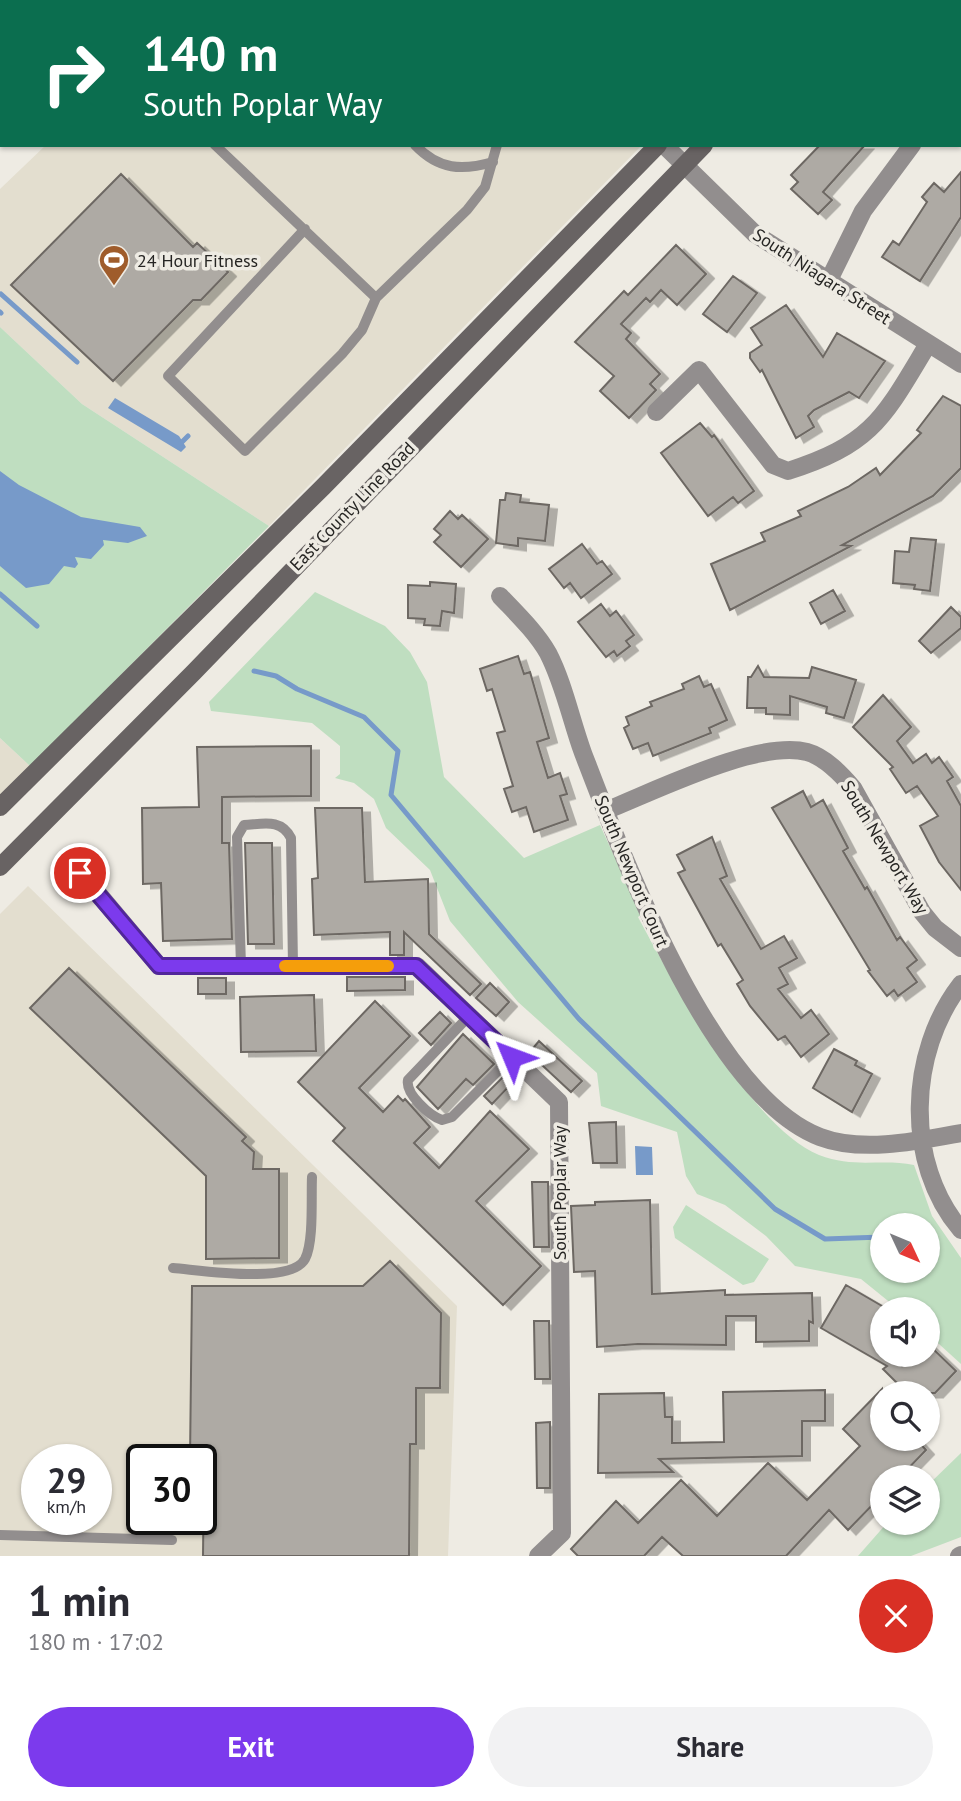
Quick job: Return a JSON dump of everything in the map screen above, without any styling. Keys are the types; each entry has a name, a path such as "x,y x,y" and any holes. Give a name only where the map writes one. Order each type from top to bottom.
{"main road":[{"name":"East County Line Road","path":"0,807 323,487 656,147"},
{"name":"East County Line Road","path":"0,867 194,672 702,147"}],"street":[{"name":"South Niagara Street","path":"666,147 755,234 961,364"},
{"path":"829,281 863,211 911,147"},
{"path":"656,412 699,370 773,464 788,471 818,461 869,433 889,409 928,344"},
{"name":"South Newport Court","path":"500,596 547,651 658,939 715,1033 765,1100 799,1127 836,1142 859,1144 922,1140 961,1133"},
{"name":"South Newport Way","path":"607,810 750,755 785,749 808,752 840,773 853,788 922,912 935,928 961,948"},
{"name":"South Poplar Way","path":"80,873 159,966 416,966 559,1102 562,1533 538,1556"},
{"path":"961,984 942,1013 924,1066 919,1117 934,1185 961,1230"}],"lane":[{"path":"217,147 376,298"},
{"path":"417,147 436,163 450,167 469,169 494,162"},
{"path":"304,229 168,376 245,451 348,347 362,330 376,298 467,210 485,187 497,147"},
{"path":"242,966 237,837 244,825 273,823 283,826 290,838 293,966"},
{"path":"469,1016 408,1080 409,1092 436,1118 442,1121 452,1117 512,1057"},
{"path":"173,1268 274,1274 295,1270 305,1259 309,1242 312,1177"},
{"path":"0,1535 172,1540"}],"shaded area":[{"path":"44,147 640,147 269,526 82,404 0,327 0,189"},
{"path":"0,738 30,766 0,795"},
{"path":"28,886 457,1306 448,1556 0,1556 0,914"}],"green space":[{"path":"0,327 82,404 269,526 30,766 0,738"},
{"path":"315,592 385,626 410,652 427,682 444,777 524,858 600,825 641,915 638,917 672,978 716,1050 767,1116 793,1140 819,1155 845,1161 914,1165 931,1213 870,1213 870,1283 940,1283 940,1228 961,1258 961,1364 940,1345 940,1297 883,1297 861,1279 795,1266 766,1236 725,1205 697,1194 686,1176 677,1132 601,1106 597,1073 518,1002 450,921 430,870 386,828 374,799 354,783 335,778 340,774 340,746 312,723 211,711 209,702"},
{"path":"686,1205 769,1259 754,1282 743,1285 675,1238 673,1227"},
{"path":"961,1453 961,1537 911,1556 858,1556 876,1535 940,1535 940,1473"}],"water":[{"path":"115,398 179,436 186,447 181,452 108,408"},
{"path":"0,471 19,485 81,517 140,527 147,536 128,543 103,540 104,545 91,559 75,557 78,564 75,568 64,566 49,584 26,588 0,566"},
{"path":"635,1146 652,1147 653,1175 636,1175"}],"building":[{"path":"818,147 863,147 823,192 832,200 818,214 791,189 798,182 791,175"},
{"path":"961,172 961,217 920,281 882,257 893,241 899,245 927,202 922,197 934,183 944,192"},
{"path":"121,174 193,247 197,243 228,272 201,300 193,300 113,381 11,285"},
{"path":"676,245 706,274 677,305 661,290 650,302 646,298 621,324 631,333 626,339 660,374 650,384 656,390 629,418 600,391 614,376 575,342 624,291 628,295"},
{"path":"733,276 757,293 727,332 703,314"},
{"path":"786,305 823,357 837,333 885,361 859,398 849,392 814,410 808,416 814,427 796,438 762,370 760,372 750,358 750,353 762,345 751,328"},
{"path":"943,396 961,406 961,468 933,496 842,545 851,546 730,610 711,564 765,541 761,533 801,516 798,511 848,487 876,468 880,475 921,433 917,430"},
{"path":"700,423 712,437 714,435 754,491 738,503 733,497 708,516 661,453"},
{"path":"506,493 521,495 520,502 549,505 545,541 518,538 518,546 496,543 500,500 505,500"},
{"path":"450,511 458,519 462,515 488,539 461,567 434,542 441,535 434,529"},
{"path":"911,538 936,540 930,591 914,589 915,585 893,583 895,551 909,552"},
{"path":"582,544 597,564 602,561 612,574 581,598 570,583 564,588 549,569"},
{"path":"430,582 456,584 454,613 442,611 440,626 424,625 425,619 408,618 408,585 430,586"},
{"path":"833,590 845,611 821,624 810,603"},
{"path":"601,604 610,616 616,611 634,635 626,641 630,646 617,656 614,651 606,657 578,622"},
{"path":"951,607 961,617 961,628 931,653 919,641"},
{"path":"518,656 524,674 530,672 549,738 537,742 548,778 560,773 567,794 560,796 568,820 534,832 526,807 512,812 504,789 513,786 497,733 505,731 492,689 487,691 480,669"},
{"path":"758,666 764,677 809,678 812,667 856,680 844,718 826,713 827,707 790,696 790,715 766,714 766,708 747,708 748,677 751,677"},
{"path":"699,676 704,687 711,684 727,720 709,728 711,733 653,756 648,743 633,749 624,728 629,725 626,717 652,706 650,702 684,689 682,684"},
{"path":"883,695 911,727 897,741 913,763 926,754 932,763 939,757 953,777 947,781 961,806 961,890 939,862 920,826 938,816 917,786 906,793 890,769 893,767 853,727"},
{"path":"311,746 311,796 222,797 222,843 229,843 232,939 163,941 161,883 143,884 142,808 199,807 197,747"},
{"path":"803,791 811,807 823,800 848,848 843,851 865,889 867,887 897,940 900,937 917,960 907,968 917,982 898,996 894,990 887,996 868,971 870,970 772,808"},
{"path":"315,808 362,808 365,882 428,879 429,934 481,984 470,995 404,932 404,955 390,955 390,932 314,935 312,879 318,878"},
{"path":"712,837 727,876 720,879 761,949 784,936 797,958 779,968 788,984 778,989 801,1018 811,1010 829,1034 801,1057 785,1036 778,1040 750,1006 737,984 743,980 721,944 718,946 678,873 685,870 677,855"},
{"path":"245,843 272,843 274,944 248,944"},
{"path":"69,968 246,1137 242,1141 254,1152 253,1169 279,1169 279,1258 206,1259 206,1176 30,1008"},
{"path":"347,977 405,977 405,990 347,991"},
{"path":"198,978 226,978 226,994 198,994"},
{"path":"490,983 509,1002 496,1016 476,998"},
{"path":"314,995 316,1051 241,1052 240,997"},
{"path":"375,1001 410,1036 359,1088 383,1112 398,1096 403,1101 405,1099 430,1127 414,1143 439,1168 490,1111 529,1149 476,1201 541,1266 503,1305 333,1141 345,1128 298,1082"},
{"path":"440,1012 451,1023 431,1045 419,1033"},
{"path":"463,1034 494,1064 473,1085 466,1079 438,1109 417,1087"},
{"path":"539,1041 582,1081 571,1092 529,1053"},
{"path":"834,1049 857,1061 855,1065 872,1074 852,1112 813,1088"},
{"path":"505,1075 513,1082 492,1104 484,1096"},
{"path":"616,1122 617,1163 593,1163 589,1123"},
{"path":"532,1182 548,1182 549,1247 534,1247"},
{"path":"650,1200 652,1294 725,1290 725,1295 812,1293 813,1323 809,1321 809,1341 756,1342 756,1316 726,1316 726,1345 638,1344 597,1347 595,1271 574,1272 571,1206 595,1205 595,1202"},
{"path":"390,1261 441,1313 440,1388 416,1388 416,1444 410,1444 409,1556 203,1556 203,1535 217,1535 217,1444 190,1444 192,1286 363,1286"},
{"path":"846,1285 870,1299 870,1356 821,1328"},
{"path":"534,1321 549,1321 550,1379 535,1379"},
{"path":"940,1356 956,1371 940,1388 940,1381 895,1381 883,1369 940,1367"},
{"path":"825,1390 825,1421 802,1421 802,1456 659,1459 673,1472 598,1473 599,1394 664,1393 665,1417 672,1417 672,1443 724,1442 723,1392"},
{"path":"870,1401 870,1451 925,1451 912,1465 870,1465 870,1507 848,1530 829,1510 786,1556 683,1556 662,1537 644,1556 578,1556 571,1549 616,1501 638,1523 681,1480 717,1516 768,1463 807,1500 860,1446 843,1429"},
{"path":"550,1422 550,1488 537,1488 536,1423"}],"waterway":[{"path":"1,294 77,362"},
{"path":"181,443 188,436"},
{"path":"0,594 37,626"},
{"path":"254,671 276,676 297,689 364,717 398,751 391,795 579,1019 775,1209 825,1239 870,1237"}],"slow traffic":[{"path":"285,966 388,966"}],"place":[{"name":"24 Hour Fitness","path":"114,287"}],"route":[{"path":"80,873 159,966 416,966 512,1057"}]}
